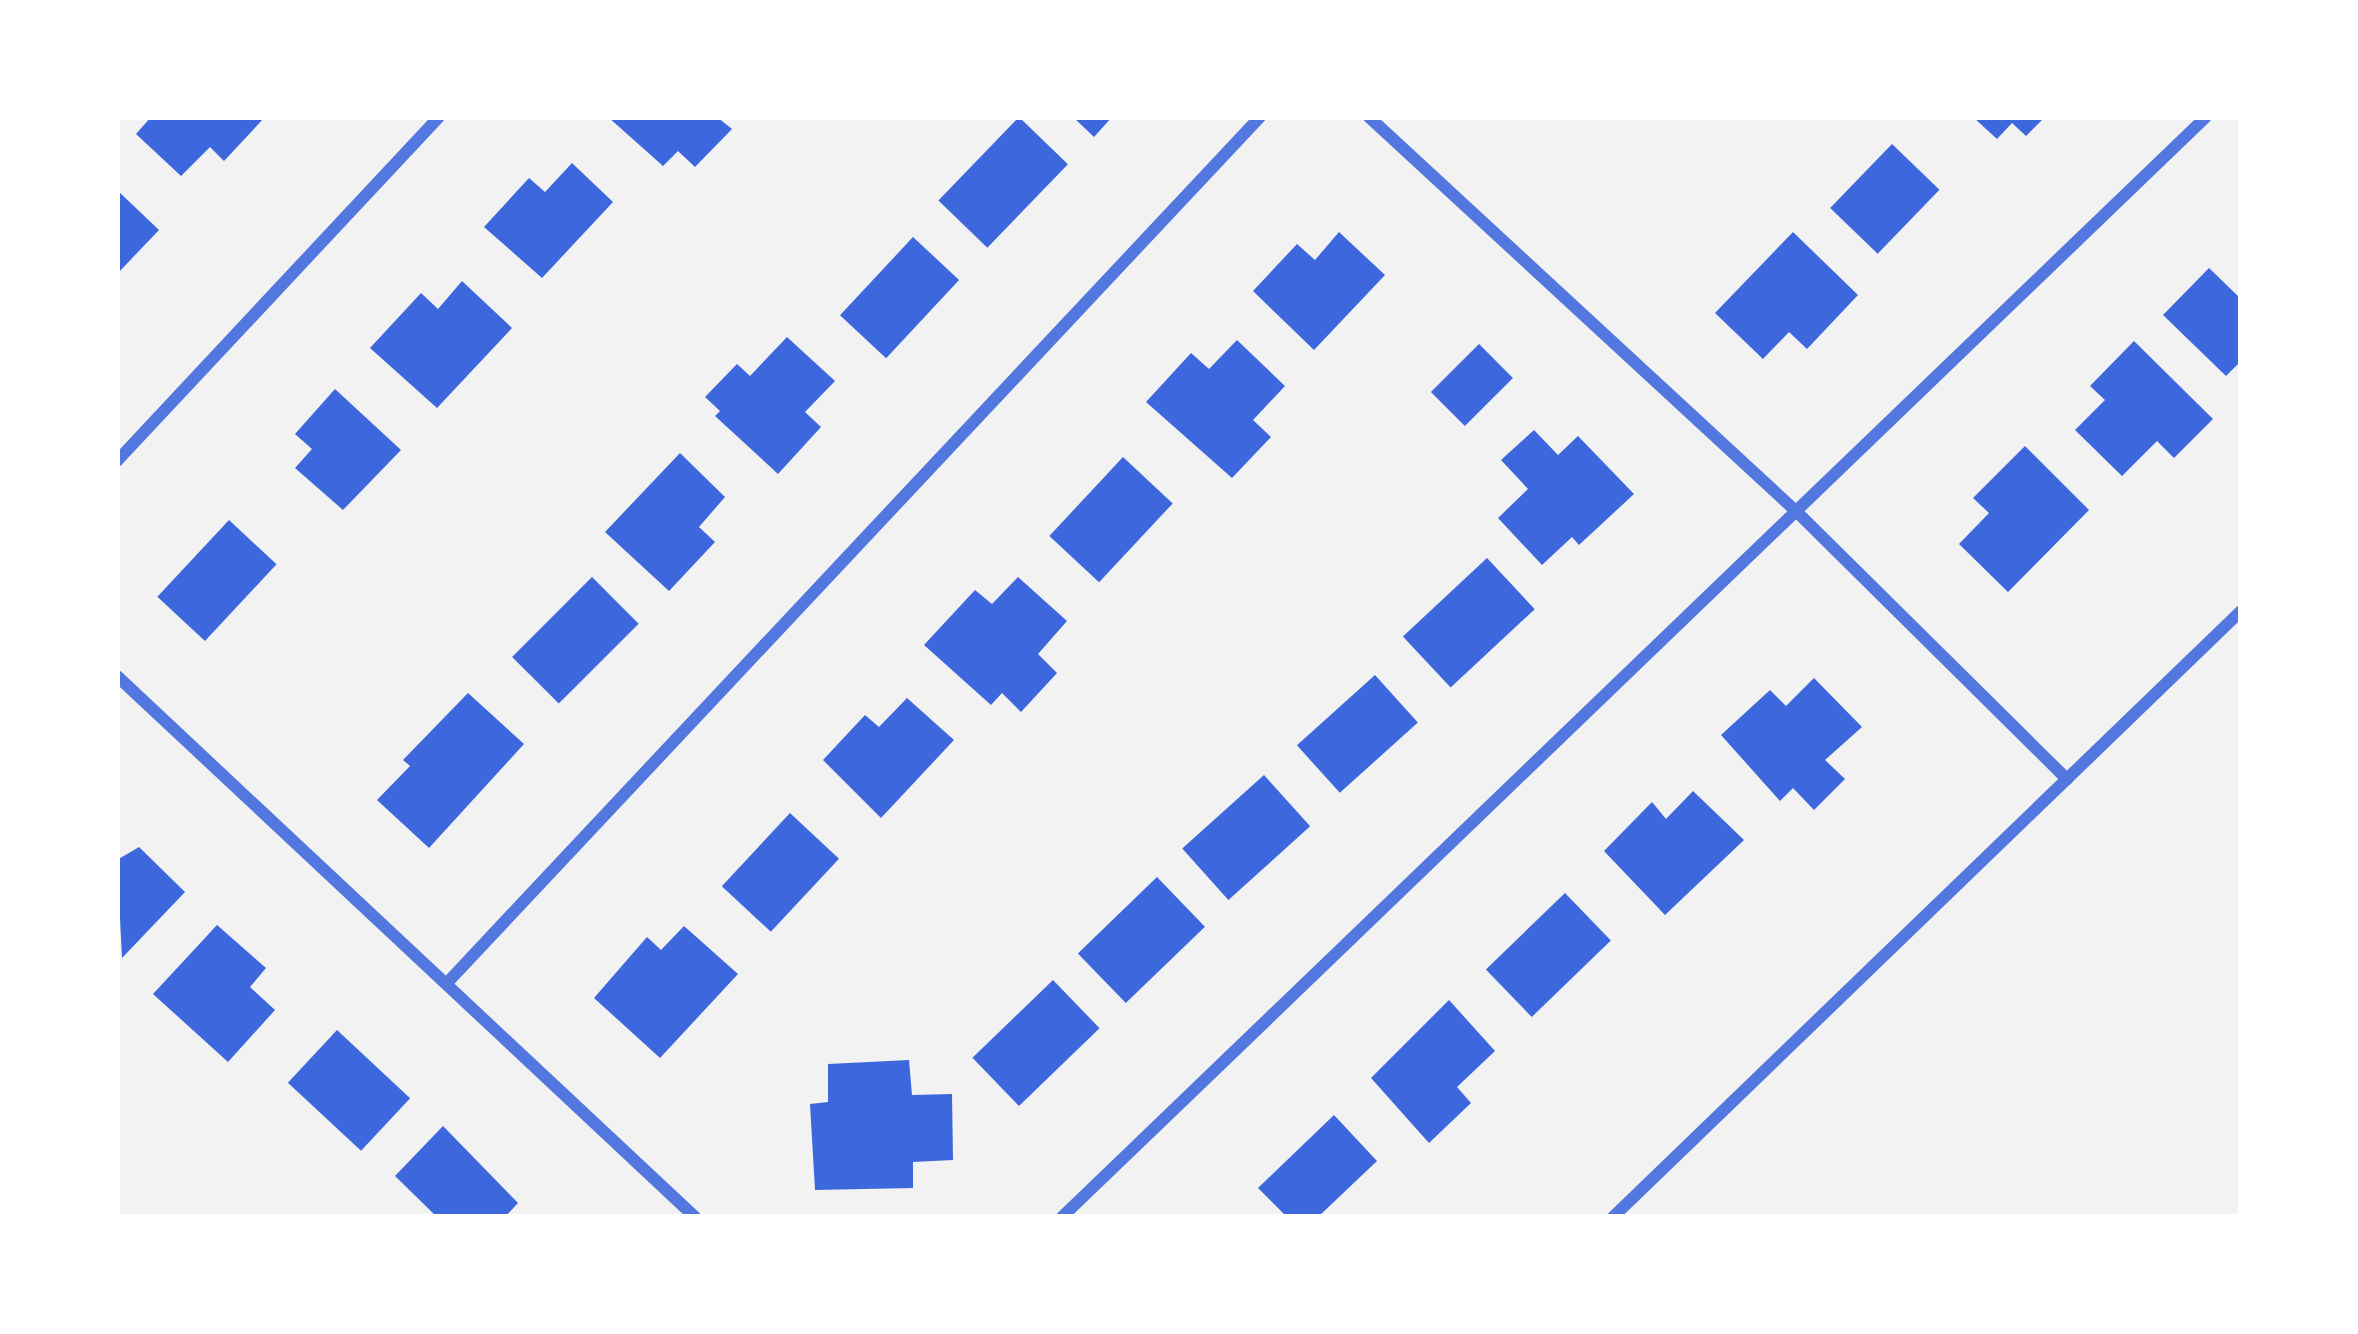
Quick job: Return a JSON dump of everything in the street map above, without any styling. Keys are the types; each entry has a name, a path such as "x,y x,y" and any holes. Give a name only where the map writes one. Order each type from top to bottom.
{"street":[{"path":"117,460 439,117"},
{"path":"448,983 1260,117"},
{"path":"1370,117 1798,514 2067,778"},
{"path":"1062,1217 2206,117"},
{"path":"1613,1217 2241,611"},
{"path":"117,676 695,1217"}],"building":[{"path":"151,117 265,117 224,161 210,147 181,176 136,134"},
{"path":"608,117 717,117 732,129 695,167 678,151 663,166"},
{"path":"1019,117 1068,164 987,248 938,200"},
{"path":"1073,117 1112,117 1094,137"},
{"path":"1973,117 2045,117 2026,136 2012,123 1997,139"},
{"path":"1892,144 1939,190 1878,254 1830,208"},
{"path":"572,163 613,202 542,278 484,227 529,178 545,192"},
{"path":"117,190 159,230 117,274"},
{"path":"1339,232 1385,275 1314,350 1253,291 1297,244 1315,260"},
{"path":"1793,232 1858,295 1807,349 1789,332 1763,359 1715,313"},
{"path":"913,237 959,280 886,358 840,315"},
{"path":"2209,268 2241,299 2241,361 2226,376 2163,315"},
{"path":"462,281 512,328 437,408 370,348 421,293 438,309"},
{"path":"787,337 835,381 805,412 821,427 778,474 715,416 720,411 705,397 737,364 750,376"},
{"path":"1237,340 1285,386 1253,420 1271,437 1232,478 1146,402 1191,353 1209,369"},
{"path":"2134,341 2213,419 2174,458 2157,441 2122,476 2075,430 2105,400 2090,386"},
{"path":"1479,344 1513,378 1465,426 1431,392"},
{"path":"335,389 401,450 343,510 295,468 312,449 295,434"},
{"path":"1534,430 1558,455 1578,436 1634,494 1579,545 1572,537 1542,565 1498,518 1528,489 1501,460"},
{"path":"2025,446 2089,510 2008,592 1959,544 1989,513 1973,498"},
{"path":"680,453 725,497 699,527 715,542 669,591 605,532"},
{"path":"1123,457 1173,503 1099,582 1049,536"},
{"path":"229,520 277,564 205,641 157,597"},
{"path":"1487,558 1535,609 1451,688 1403,636"},
{"path":"592,577 639,624 559,704 512,657"},
{"path":"1018,577 1067,621 1038,654 1057,673 1021,712 1002,693 991,705 924,645 975,590 992,604"},
{"path":"1375,675 1418,723 1340,793 1297,745"},
{"path":"1814,678 1862,727 1825,760 1845,779 1814,810 1793,788 1780,801 1721,735 1770,690 1786,706"},
{"path":"468,693 524,744 429,848 377,800 410,766 403,760"},
{"path":"907,698 954,740 881,818 823,760 865,715 879,727"},
{"path":"1264,775 1310,826 1228,900 1182,849"},
{"path":"1693,791 1744,840 1665,915 1604,851 1652,802 1666,819"},
{"path":"790,813 839,859 771,932 722,886"},
{"path":"139,847 185,892 122,958 117,860"},
{"path":"1157,877 1205,927 1126,1003 1078,953"},
{"path":"1565,893 1611,940 1532,1017 1486,969"},
{"path":"217,925 266,968 250,987 275,1010 228,1062 153,994"},
{"path":"684,926 738,974 660,1058 594,998 647,937 661,950"},
{"path":"1053,980 1100,1028 1019,1106 972,1058"},
{"path":"1449,1000 1495,1051 1457,1087 1471,1103 1429,1143 1371,1078"},
{"path":"337,1030 410,1098 361,1151 288,1083"},
{"path":"909,1060 912,1095 952,1094 953,1160 913,1162 913,1188 815,1190 810,1104 828,1102 828,1064"},
{"path":"1334,1115 1377,1161 1318,1217 1287,1217 1258,1188"},
{"path":"443,1126 518,1203 505,1217 437,1217 395,1176"}]}
